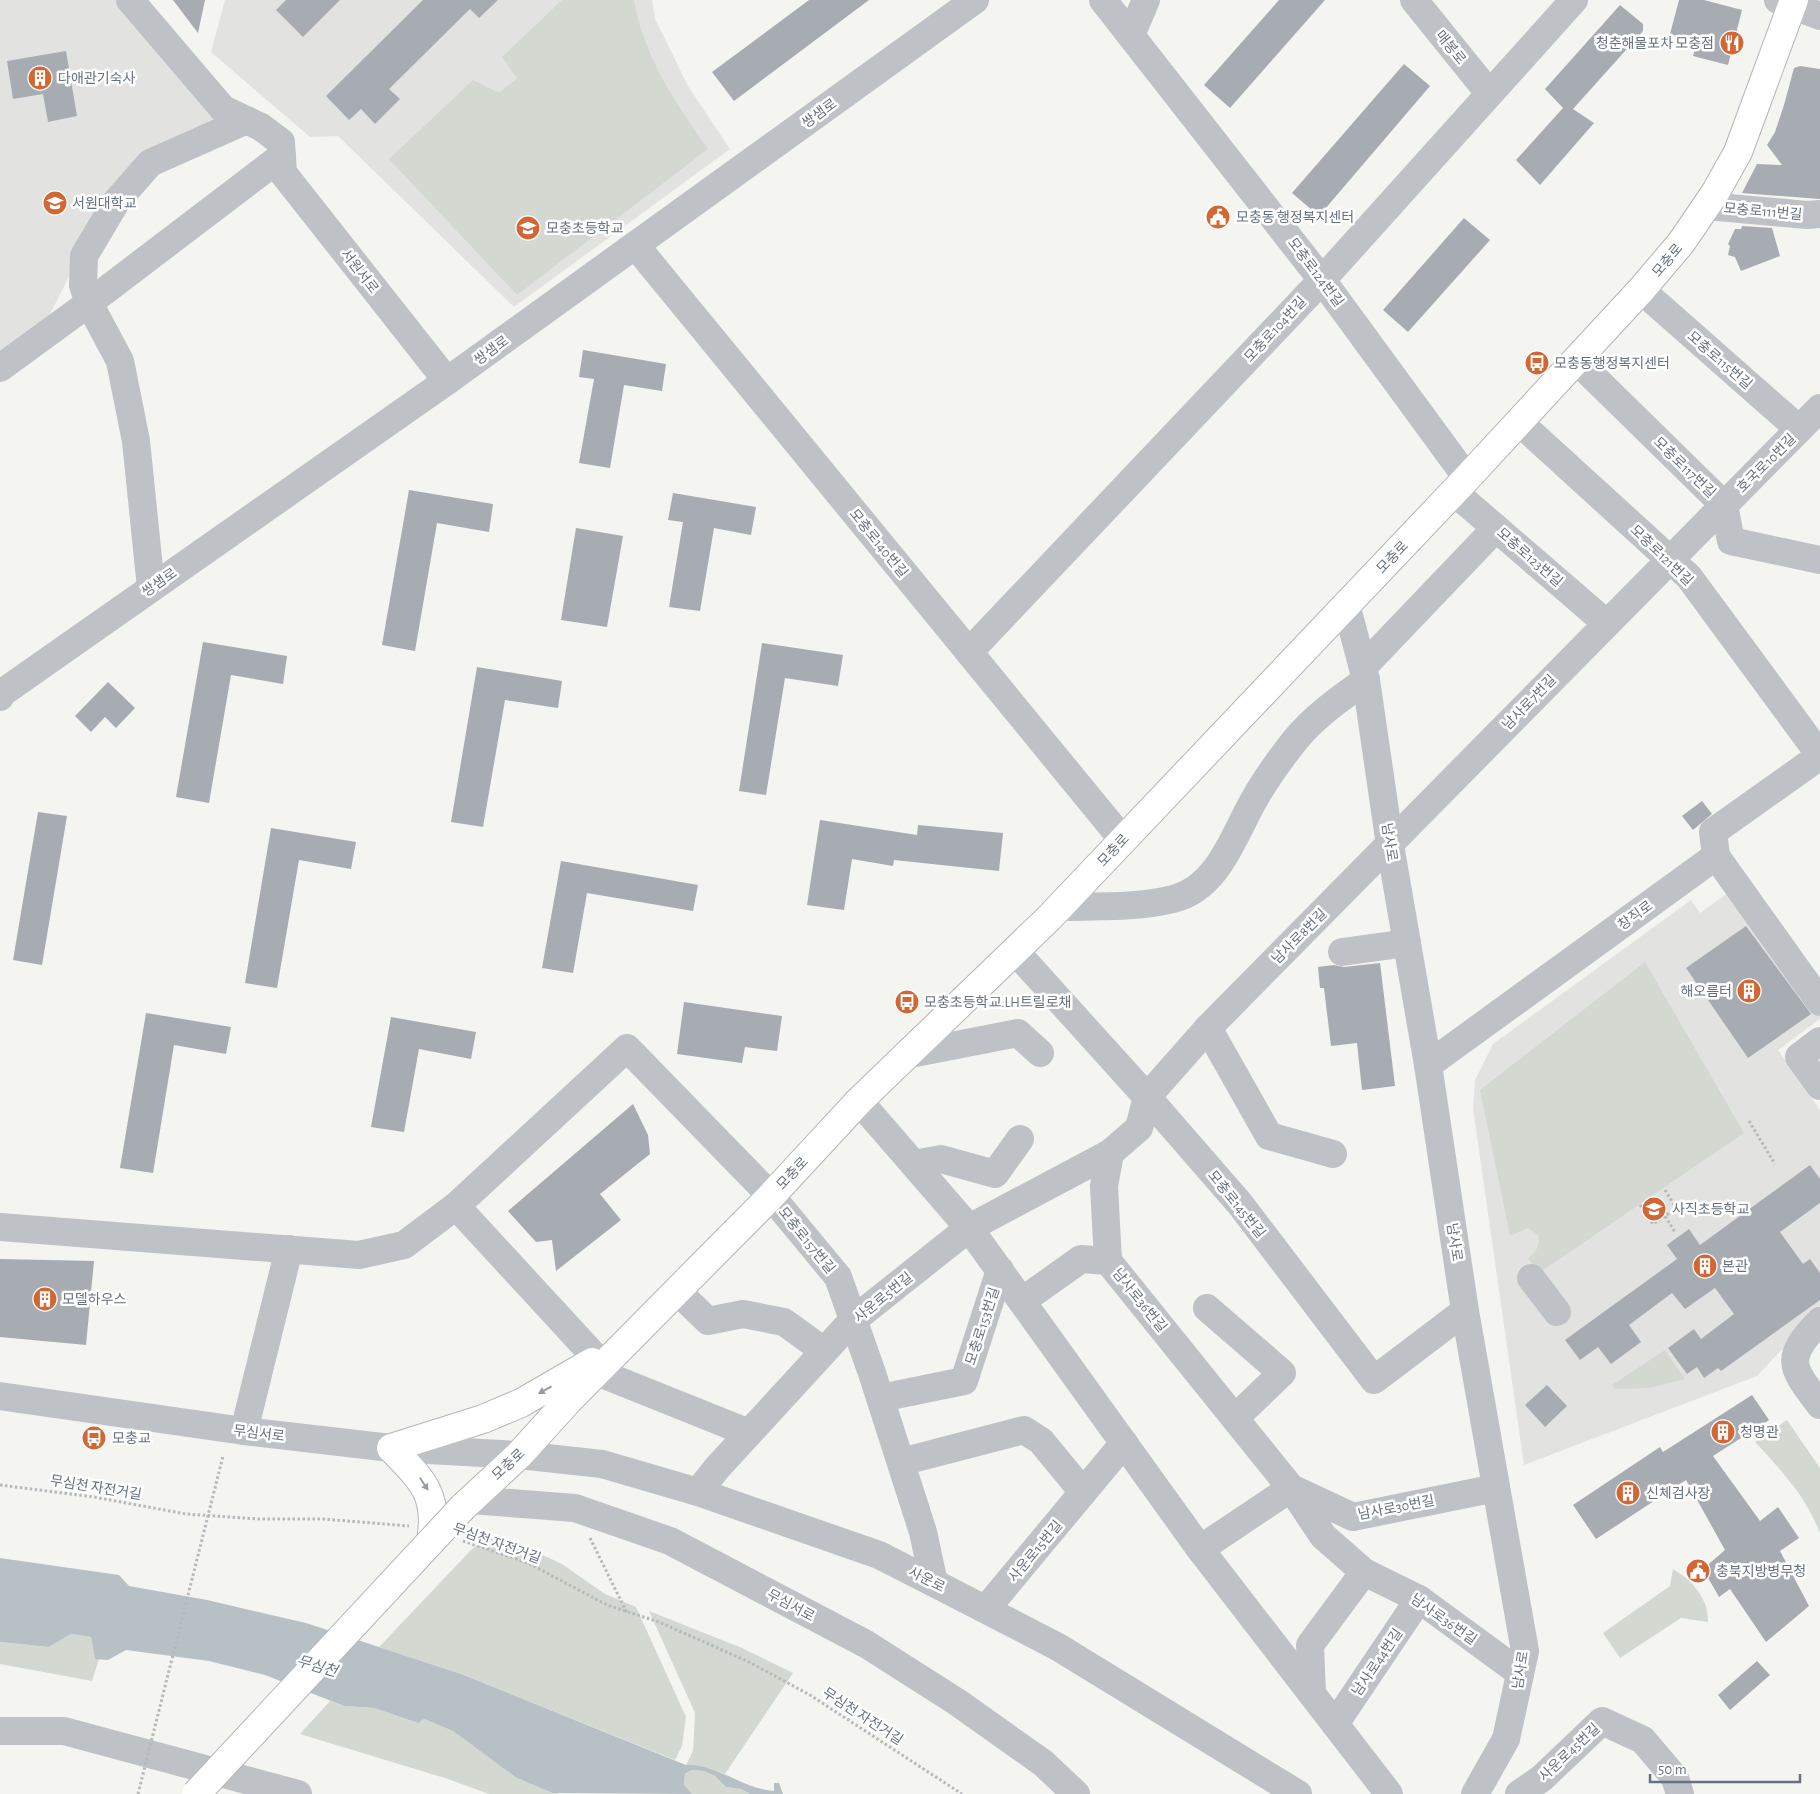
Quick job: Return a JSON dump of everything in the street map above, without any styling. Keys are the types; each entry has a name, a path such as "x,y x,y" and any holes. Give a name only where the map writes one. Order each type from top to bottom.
{"main road":[{"name":"모충로","path":"196,1794 433,1536 519,1454 597,1366 632,1337 771,1196 859,1101 1059,907 1461,485 1641,290 1681,243 1707,206 1738,152 1788,1"},
{"path":"433,1536 434,1515 428,1489 421,1478 391,1448 483,1419 521,1403 597,1366"}],"street":[{"name":"서원서로","path":"130,0 206,73 223,109 261,127 281,142 283,173 447,381"},
{"name":"쌍샘로","path":"1,693 447,381 975,0"},
{"name":"모충로124번길","path":"1103,0 1322,280 1461,485"},
{"path":"1131,35 1146,0"},
{"name":"매봉로","path":"1414,0 1489,93"},
{"name":"모충로104번길","path":"969,652 1322,280 1574,0"},
{"path":"1788,1 1820,16"},
{"path":"151,588 136,441 120,361 89,303 83,285 84,256 116,202 150,164 247,120"},
{"path":"0,368 89,303 282,156"},
{"name":"모충로111번길","path":"1707,206 1807,216 1820,214"},
{"name":"모충로140번길","path":"636,246 1123,840"},
{"name":"모충로115번길","path":"1641,290 1799,429"},
{"name":"모충로117번길","path":"1576,360 1724,505 1731,541 1820,560"},
{"name":"호국로10번길","path":"1668,559 1820,408"},
{"name":"모충로121번길","path":"1519,422 1689,577 1820,756"},
{"name":"모충로123번길","path":"1461,485 1496,528 1606,623"},
{"path":"1059,907 1120,906 1174,899 1194,890 1208,879 1223,859 1258,792 1297,737 1365,673 1496,528"},
{"name":"남사로7번길","path":"1390,845 1668,559"},
{"name":"남사로","path":"1346,604 1365,673 1390,845 1428,1065 1465,1311 1525,1651 1506,1739 1475,1794"},
{"path":"1820,756 1713,832 1716,856 1820,1002"},
{"name":"남사로8번길","path":"1147,1097 1208,1028 1390,845"},
{"name":"창직로","path":"1428,1065 1716,856"},
{"path":"1342,952 1407,943"},
{"name":"모충로145번길","path":"1015,951 1147,1097 1240,1204 1374,1380 1465,1311"},
{"path":"1208,1028 1269,1136 1333,1154"},
{"path":"905,1055 1018,1033 1040,1053"},
{"path":"1820,1041 1799,1057 1820,1086"},
{"name":"모충로157번길","path":"456,1206 627,1048 771,1196 838,1277 880,1398 923,1532 934,1583"},
{"name":"사운로5번길","path":"698,1492 717,1468 852,1321 969,1228 1110,1153 1139,1128 1147,1097"},
{"path":"859,1101 969,1228 1200,1550 1388,1794"},
{"path":"914,1164 941,1159 995,1174 1020,1139"},
{"path":"1108,1261 1104,1186 1110,1153"},
{"path":"0,1227 359,1255 404,1246 456,1206 597,1366 749,1433"},
{"path":"244,1431 288,1249"},
{"name":"남사로36번길","path":"1022,1301 1081,1259 1108,1261 1291,1488 1323,1536 1364,1572 1418,1599 1520,1673"},
{"name":"모충로153번길","path":"880,1398 964,1381 1000,1270"},
{"path":"1530,1278 1557,1312"},
{"path":"677,1291 708,1321 743,1314 784,1322 824,1351"},
{"path":"1206,1308 1282,1373 1235,1418"},
{"path":"1820,1321 1807,1334 1797,1350 1794,1364 1799,1377 1820,1405"},
{"name":"무심서로","path":"0,1396 244,1431 391,1448 519,1454"},
{"path":"901,1462 1024,1430 1041,1441 1083,1492"},
{"name":"사운로15번길","path":"986,1609 1124,1443"},
{"name":"사운로","path":"519,1454 602,1464 698,1492 879,1555 1058,1647 1298,1794"},
{"path":"1200,1550 1291,1488"},
{"name":"남사로30번길","path":"1291,1488 1353,1517 1496,1488"},
{"name":"무심서로","path":"466,1503 575,1508 670,1541 866,1644 957,1702 1043,1763 1076,1794"},
{"path":"1312,1694 1310,1645 1364,1572"},
{"name":"남사로44번길","path":"1335,1724 1418,1599"},
{"name":"사운로45번길","path":"1519,1794 1542,1778 1602,1721 1644,1740 1675,1778 1680,1794"},
{"path":"0,1731 64,1732 298,1794"}],"path":[{"path":"1749,1121 1775,1164"},
{"path":"1640,1205 1653,1224 1676,1208 1665,1190"},
{"path":"1665,1216 1675,1232"},
{"path":"138,1794 223,1456"},
{"name":"무심천 자전거길","path":"0,1485 94,1497 186,1514 258,1519 324,1519 433,1536 528,1563 586,1595 628,1613 659,1622 758,1667 810,1695 962,1794"},
{"path":"575,1508 628,1613"}],"shaded area":[{"name":"서원대학교","path":"0,0 122,0 220,118 92,231 47,320 0,357"},
{"name":"모충초등학교","path":"225,0 652,0 655,19 688,86 730,149 514,307 338,136 310,137 211,52"},
{"path":"562,0 634,0 645,41 653,60 684,114 708,149 517,295 389,159 473,80 499,93 517,78 502,57"},
{"name":"사직초등학교","path":"1732,890 1820,1015 1820,1019 1778,1050 1820,1110 1820,1309 1757,1376 1524,1465 1473,1108 1475,1080 1493,1044 1691,900 1700,913"},
{"path":"1645,962 1744,1133 1539,1273 1528,1258 1537,1248 1539,1242 1538,1235 1528,1228 1510,1236 1480,1090"},
{"path":"1665,1350 1685,1379 1650,1388 1615,1389 1612,1385"},
{"path":"1787,1420 1820,1468 1820,1533 1800,1495 1755,1442"},
{"path":"490,1535 517,1543 562,1564 605,1594 636,1607 686,1717 682,1746 675,1760 461,1674 379,1647 471,1550"},
{"path":"1673,1569 1687,1579 1698,1591 1706,1606 1708,1622 1681,1618 1620,1658 1603,1633 1670,1586"},
{"path":"649,1611 742,1648 793,1673 725,1774 711,1769 686,1765 693,1751 695,1713"},
{"path":"71,1634 91,1637 95,1658 99,1659 92,1681 0,1664 0,1642 49,1647"},
{"path":"330,1701 344,1706 374,1708 417,1723 424,1719 453,1731 515,1777 559,1794 489,1794 448,1779 300,1734"},
{"path":"692,1770 704,1771 715,1776 726,1787 741,1789 750,1794 692,1794 684,1785 685,1774"}],"water":[{"name":"무심천","path":"0,1558 119,1575 129,1586 207,1600 306,1623 461,1674 686,1765 709,1768 763,1789 774,1791 774,1783 779,1783 783,1794 750,1794 741,1789 726,1787 715,1776 704,1771 692,1770 685,1774 684,1785 692,1794 553,1793 515,1777 453,1731 424,1719 418,1723 374,1708 344,1706 265,1675 209,1661 126,1650 108,1660 95,1659 91,1637 71,1634 49,1647 0,1642"}],"building":[{"path":"173,0 205,0 198,33"},
{"path":"286,0 340,0 303,37 276,10"},
{"path":"423,0 498,0 479,18 470,9 389,89 400,99 375,124 361,109 349,120 326,96"},
{"path":"809,0 869,0 734,101 712,72"},
{"path":"1279,0 1325,0 1230,108 1204,85"},
{"path":"1679,0 1704,0 1742,10 1728,65 1693,56 1697,42 1670,34"},
{"path":"1620,5 1643,24 1643,31 1573,109 1594,123 1540,185 1516,160 1563,108 1545,89"},
{"name":"다애관기숙사","path":"66,51 77,116 48,122 43,94 13,99 7,61"},
{"path":"1404,64 1430,86 1319,216 1292,193"},
{"path":"1800,66 1820,69 1820,199 1742,193 1757,164 1782,165 1767,145 1775,132 1794,68"},
{"path":"1464,218 1490,240 1408,332 1383,310"},
{"path":"1742,226 1772,228 1780,256 1741,271 1735,257 1728,255 1730,246 1728,244 1735,229 1741,229"},
{"path":"583,350 666,364 662,391 624,385 610,468 579,463 594,379 579,377"},
{"path":"409,490 493,504 489,532 437,523 415,651 382,645"},
{"path":"673,493 756,507 751,535 714,528 700,611 669,607 683,522 668,520"},
{"path":"576,528 623,536 607,627 561,620"},
{"path":"203,642 287,656 283,684 231,675 209,803 176,797"},
{"path":"762,643 843,655 838,686 785,678 766,795 739,791"},
{"path":"477,667 562,681 558,708 505,700 483,827 451,822"},
{"path":"108,682 135,708 116,728 105,717 91,732 75,716"},
{"path":"1702,801 1712,814 1693,830 1682,816"},
{"path":"38,812 67,816 42,965 13,960"},
{"path":"820,820 917,835 918,825 1003,833 999,871 894,860 893,866 852,859 844,910 807,905"},
{"path":"271,828 356,842 351,869 299,860 277,988 245,983"},
{"path":"561,861 698,885 693,911 587,893 573,973 542,968"},
{"name":"해오름터","path":"1746,926 1811,1014 1748,1058 1686,968"},
{"path":"1380,963 1395,1086 1362,1090 1357,1043 1331,1046 1324,988 1320,988 1318,967 1334,965 1344,967"},
{"path":"684,1002 782,1016 777,1051 745,1047 742,1063 677,1054"},
{"path":"146,1013 231,1027 226,1054 174,1045 153,1173 120,1168"},
{"path":"391,1017 476,1032 471,1059 419,1049 404,1132 371,1127"},
{"path":"633,1104 648,1135 650,1154 600,1194 621,1220 556,1271 552,1240 536,1242 508,1211"},
{"name":"본관","path":"1810,1165 1820,1179 1820,1203 1780,1232 1803,1264 1810,1259 1820,1273 1820,1300 1721,1371 1718,1368 1704,1378 1697,1367 1687,1374 1668,1348 1694,1329 1701,1339 1734,1314 1715,1288 1685,1309 1672,1293 1629,1325 1641,1342 1611,1364 1598,1347 1580,1360 1565,1340 1677,1259 1667,1245 1689,1229 1700,1245"},
{"name":"모델하우스","path":"0,1259 94,1261 86,1345 0,1337"},
{"path":"1547,1385 1567,1406 1545,1427 1525,1405"},
{"path":"1752,1395 1769,1420 1713,1456 1760,1521 1778,1507 1799,1538 1780,1551 1809,1606 1766,1642 1730,1589 1719,1597 1703,1569 1725,1550 1686,1480 1596,1539 1573,1505 1660,1447 1663,1452"},
{"path":"1757,1661 1770,1675 1730,1710 1718,1695"}],"place":[{"name":"청춘해물포차 모충점","path":"1732,43"},
{"name":"다애관기숙사","path":"40,78"},
{"name":"서원대학교","path":"55,203"},
{"name":"모충동 행정복지센터","path":"1218,217"},
{"name":"모충초등학교","path":"528,228"},
{"name":"모충동행정복지센터","path":"1537,363"},
{"name":"해오름터","path":"1749,991"},
{"name":"모충초등학교.LH트릴로채","path":"907,1002"},
{"name":"사직초등학교","path":"1654,1209"},
{"name":"본관","path":"1705,1266"},
{"name":"모델하우스","path":"45,1299"},
{"name":"청명관","path":"1723,1432"},
{"name":"모충교","path":"94,1438"},
{"name":"신체검사장","path":"1628,1493"},
{"name":"충북지방병무청","path":"1698,1571"}]}
